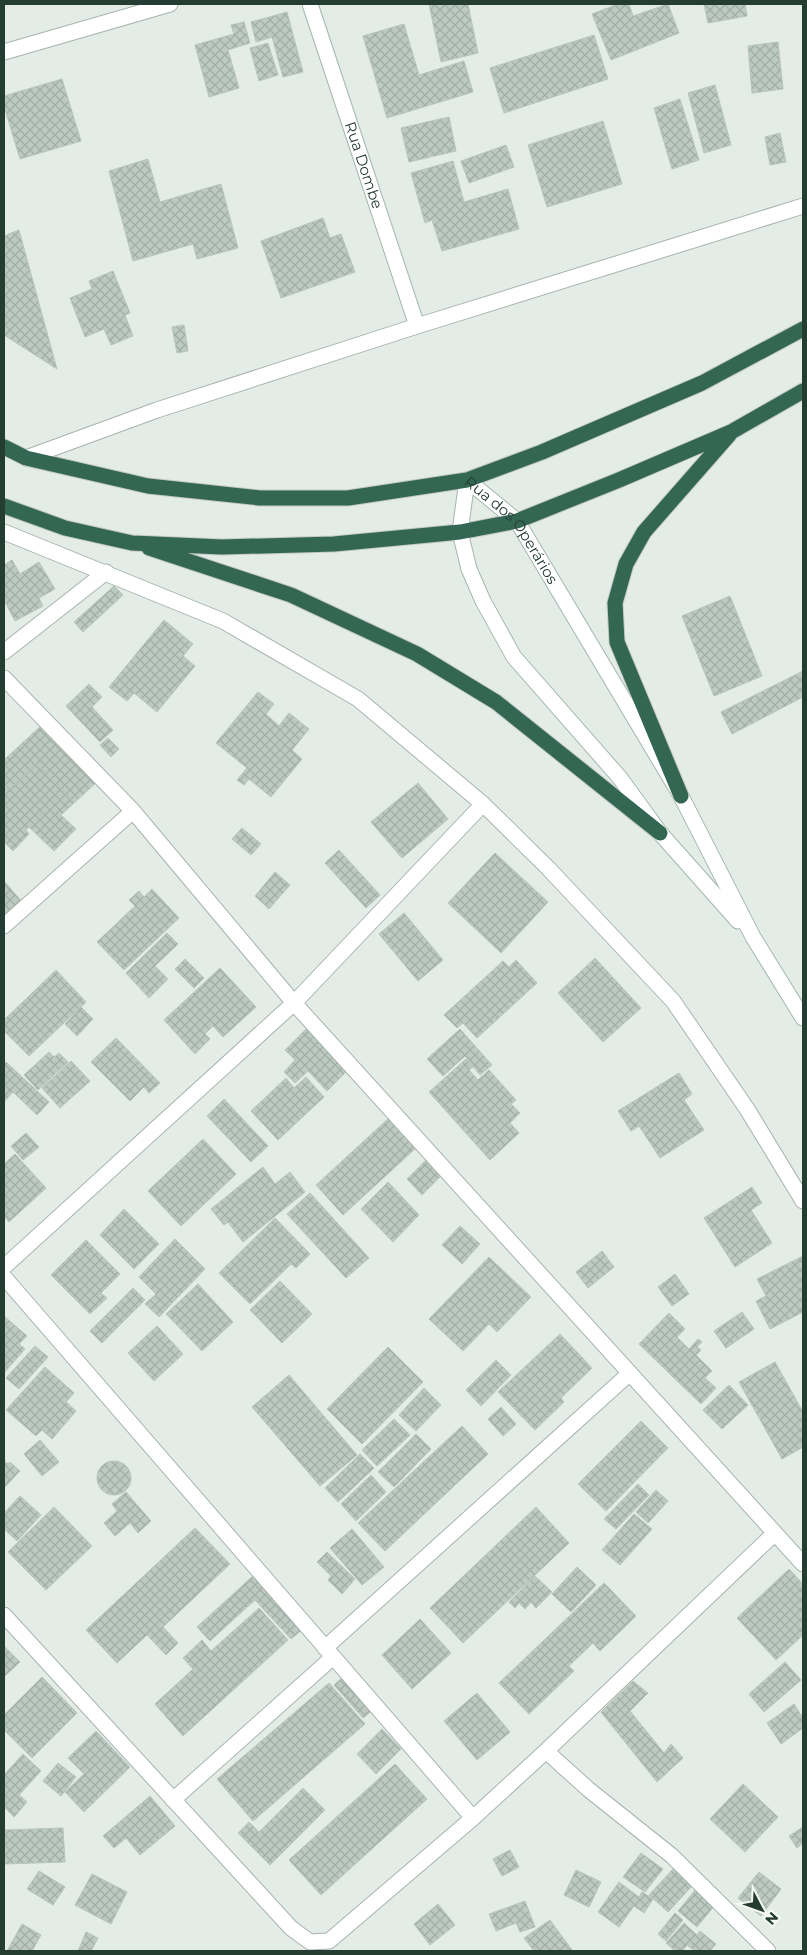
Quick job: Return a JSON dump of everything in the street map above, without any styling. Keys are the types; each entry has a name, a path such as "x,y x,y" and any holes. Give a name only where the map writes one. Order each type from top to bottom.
{"highway":[{"path":"4,447 26,458 148,486 260,498 348,498 467,480 595,431 693,387 803,329"},
{"path":"132,543 222,546 334,544 460,532 517,521 731,432 803,391"},
{"path":"681,796 617,642 615,603 626,564 644,532 731,432"},
{"path":"4,506 65,528 132,543 291,596 417,654 496,702 660,833"}],"street":[{"path":"4,52 170,4"},
{"name":"Rua Dombe","path":"310,4 417,326"},
{"path":"26,458 157,410 417,326 803,206"},
{"name":"Rua dos Operários","path":"467,480 517,521 681,796 753,937 803,1018"},
{"name":"Rua dos Operários","path":"467,480 460,532 479,593 514,657 620,778 660,833 753,937"},
{"path":"4,532 223,621 358,699 483,804 548,868 673,1001 747,1109 803,1201"},
{"path":"4,652 106,572"},
{"path":"4,678 133,811 294,1003 803,1564"},
{"path":"4,1267 294,1003 483,804"},
{"path":"4,926 133,811"},
{"path":"4,1277 473,1818"},
{"path":"174,1800 630,1373"},
{"path":"4,1615 292,1928 310,1942 329,1941 473,1818 775,1533"},
{"path":"546,1751 588,1789 672,1856 768,1951"}],"building":[{"path":"429,4 468,4 478,53 441,62"},
{"path":"618,4 629,4 633,16 668,4 679,33 611,60 592,14"},
{"path":"704,4 745,4 747,16 708,23"},
{"path":"287,12 303,72 283,77 272,37 256,42 251,22"},
{"path":"244,22 250,43 228,50 239,88 209,97 195,45 234,34 231,25"},
{"path":"404,24 419,75 464,61 473,92 387,118 363,36"},
{"path":"594,35 608,79 504,113 490,68"},
{"path":"778,42 783,89 752,93 748,46"},
{"path":"268,43 278,75 259,81 250,48"},
{"path":"62,79 81,141 20,159 4,106 4,96"},
{"path":"715,85 731,145 704,153 688,93"},
{"path":"680,99 699,160 672,169 654,108"},
{"path":"449,117 456,151 409,162 401,128"},
{"path":"603,121 622,184 547,207 528,145"},
{"path":"780,133 786,162 770,165 765,137"},
{"path":"506,145 514,167 469,183 461,161"},
{"path":"148,159 160,202 221,184 238,248 197,259 193,244 133,261 109,171"},
{"path":"453,161 464,202 508,189 519,229 442,251 432,220 425,223 411,173"},
{"path":"323,218 330,238 341,234 355,272 281,298 261,241"},
{"path":"19,230 57,369 4,335 4,236"},
{"path":"113,271 130,313 125,315 133,336 111,345 104,329 85,337 70,298 92,289 89,281"},
{"path":"184,325 188,351 177,353 172,327"},
{"path":"12,560 20,574 39,562 55,589 39,598 43,606 15,621 4,600 4,565"},
{"path":"114,586 123,595 83,632 74,622"},
{"path":"730,596 762,676 714,696 682,616"},
{"path":"164,620 193,644 183,656 195,666 157,712 134,693 127,701 109,687"},
{"path":"803,671 803,697 732,734 721,712"},
{"path":"89,684 102,697 92,707 113,730 100,742 66,706"},
{"path":"258,692 274,704 266,714 279,726 289,713 309,729 292,750 302,759 271,797 249,779 244,785 237,780 247,768 216,743"},
{"path":"44,723 98,781 74,803 37,763 9,790 4,784 4,760"},
{"path":"108,738 119,749 111,757 100,745"},
{"path":"37,763 64,792 26,830 29,834 13,851 4,842 4,786 9,790"},
{"path":"418,783 448,819 402,858 371,822"},
{"path":"64,792 74,803 61,815 76,829 54,851 29,827"},
{"path":"242,828 261,844 251,855 232,839"},
{"path":"339,850 380,895 366,908 325,863"},
{"path":"495,853 548,902 501,953 448,903"},
{"path":"275,872 290,885 269,909 255,896"},
{"path":"4,881 23,903 4,920"},
{"path":"152,889 179,918 124,970 97,942 135,906 129,900 139,891 144,897"},
{"path":"404,913 443,960 418,981 379,934"},
{"path":"167,933 178,944 155,966 168,979 149,998 126,973"},
{"path":"595,958 641,1008 603,1042 558,993"},
{"path":"185,959 204,978 194,988 175,969"},
{"path":"516,960 537,983 477,1038 463,1023 457,1028 444,1015 503,961 509,967"},
{"path":"220,968 256,1007 223,1037 213,1026 205,1034 210,1039 195,1054 164,1020"},
{"path":"56,970 86,1002 29,1056 4,1031 4,1020"},
{"path":"81,1007 93,1019 77,1036 65,1024"},
{"path":"306,1029 347,1071 327,1091 308,1071 295,1083 284,1072 295,1060 285,1050"},
{"path":"460,1029 492,1065 480,1075 465,1056 443,1076 427,1059"},
{"path":"116,1038 160,1083 149,1093 144,1087 130,1101 91,1062"},
{"path":"49,1052 54,1057 59,1053 68,1062 38,1090 24,1075"},
{"path":"466,1059 473,1067 469,1070 478,1080 489,1070 516,1100 511,1104 520,1113 510,1123 519,1133 490,1160 429,1092"},
{"path":"71,1061 90,1081 60,1108 42,1088"},
{"path":"6,1062 49,1102 37,1115 13,1092 4,1102 4,1065"},
{"path":"679,1073 692,1094 684,1100 704,1130 660,1158 639,1126 631,1131 618,1111"},
{"path":"306,1077 324,1097 278,1140 251,1111 286,1078 294,1088"},
{"path":"224,1099 268,1146 251,1162 207,1116"},
{"path":"389,1118 416,1148 343,1215 316,1185"},
{"path":"26,1133 39,1147 23,1160 11,1146"},
{"path":"203,1139 236,1174 181,1226 148,1191"},
{"path":"15,1154 46,1188 9,1222 4,1216 4,1164"},
{"path":"426,1160 441,1176 422,1195 407,1179"},
{"path":"263,1167 275,1184 290,1172 305,1192 243,1242 228,1222 224,1225 211,1209"},
{"path":"388,1182 419,1215 393,1242 361,1209"},
{"path":"752,1187 762,1203 751,1210 772,1243 735,1267 704,1218"},
{"path":"310,1193 369,1258 346,1278 287,1214"},
{"path":"124,1209 159,1244 134,1269 100,1235"},
{"path":"275,1218 310,1254 296,1268 291,1264 250,1304 219,1273"},
{"path":"460,1226 480,1244 462,1264 442,1245"},
{"path":"175,1239 205,1269 159,1317 145,1304 156,1294 139,1277"},
{"path":"86,1240 120,1274 101,1293 107,1298 90,1314 51,1275"},
{"path":"602,1251 614,1267 588,1288 576,1272"},
{"path":"803,1256 803,1312 770,1329 756,1301 766,1296 757,1279"},
{"path":"489,1257 531,1297 497,1332 489,1324 463,1351 429,1319"},
{"path":"675,1274 689,1294 672,1306 658,1287"},
{"path":"280,1281 312,1314 282,1343 250,1310"},
{"path":"198,1284 233,1322 202,1351 166,1314"},
{"path":"133,1288 145,1300 102,1343 90,1331"},
{"path":"742,1312 754,1329 726,1348 714,1331"},
{"path":"669,1313 685,1329 677,1337 689,1349 698,1339 702,1342 697,1347 701,1350 696,1355 712,1371 705,1378 716,1388 701,1404 639,1344"},
{"path":"4,1316 27,1336 19,1344 25,1349 4,1373"},
{"path":"157,1326 183,1354 154,1381 128,1353"},
{"path":"560,1334 592,1368 561,1398 564,1402 535,1430 498,1392"},
{"path":"35,1346 48,1357 19,1389 6,1378"},
{"path":"388,1347 423,1382 362,1444 327,1409"},
{"path":"496,1360 511,1375 481,1406 466,1390"},
{"path":"775,1362 803,1412 803,1447 782,1459 739,1382"},
{"path":"45,1367 74,1393 66,1402 76,1411 52,1439 42,1430 36,1436 6,1410"},
{"path":"289,1375 357,1455 320,1486 252,1407"},
{"path":"729,1385 748,1405 722,1429 703,1410"},
{"path":"424,1388 441,1405 416,1431 399,1415"},
{"path":"501,1407 516,1424 503,1436 488,1419"},
{"path":"394,1419 410,1435 377,1466 362,1450"},
{"path":"641,1421 668,1448 606,1511 578,1484"},
{"path":"462,1426 488,1454 385,1551 358,1523"},
{"path":"416,1434 431,1449 394,1487 378,1472"},
{"path":"40,1440 59,1462 42,1476 24,1454"},
{"path":"360,1454 374,1468 338,1502 325,1488"},
{"path":"4,1461 8,1464 10,1462 20,1471 4,1488"},
{"path":"114,1461 126,1466 131,1478 126,1490 114,1495 102,1490 97,1478 102,1466"},
{"path":"371,1475 386,1492 356,1521 341,1504"},
{"path":"638,1484 649,1495 616,1529 604,1519"},
{"path":"656,1490 668,1501 648,1523 636,1512"},
{"path":"126,1492 151,1521 138,1533 130,1523 115,1536 104,1523 117,1511 112,1504"},
{"path":"20,1496 41,1515 17,1541 4,1529 4,1513"},
{"path":"54,1507 92,1546 46,1590 8,1552"},
{"path":"536,1507 569,1543 463,1643 430,1608"},
{"path":"634,1514 652,1529 620,1565 602,1550"},
{"path":"195,1528 230,1564 163,1627 178,1643 166,1655 147,1635 117,1663 86,1630"},
{"path":"352,1529 384,1567 362,1585 330,1548"},
{"path":"327,1552 355,1579 342,1594 328,1580 331,1576 317,1562"},
{"path":"577,1567 596,1585 571,1612 552,1594"},
{"path":"789,1569 803,1584 803,1635 776,1660 737,1618"},
{"path":"254,1575 303,1629 291,1639 255,1600 210,1641 197,1627"},
{"path":"535,1576 552,1592 536,1608 531,1602 525,1609 519,1603 515,1608 509,1602"},
{"path":"604,1583 636,1616 600,1651 593,1643 569,1666 574,1671 529,1714 499,1683"},
{"path":"259,1608 288,1640 183,1736 155,1704 193,1669 183,1658 202,1640 211,1651"},
{"path":"420,1619 451,1653 412,1689 382,1655"},
{"path":"4,1646 20,1662 4,1677"},
{"path":"785,1662 801,1680 764,1712 749,1694"},
{"path":"345,1675 374,1709 363,1718 334,1685"},
{"path":"42,1677 77,1713 32,1758 4,1730 4,1715"},
{"path":"633,1681 648,1693 630,1711 664,1753 671,1744 683,1758 657,1782 601,1712"},
{"path":"329,1683 365,1724 253,1821 217,1779"},
{"path":"477,1693 510,1732 477,1760 444,1721"},
{"path":"794,1704 803,1718 803,1728 781,1744 767,1723"},
{"path":"382,1729 401,1749 376,1774 357,1754"},
{"path":"96,1731 130,1767 84,1812 65,1792 84,1774 68,1758"},
{"path":"23,1754 41,1771 19,1795 27,1802 14,1817 4,1807 4,1775"},
{"path":"58,1763 76,1777 61,1796 43,1781"},
{"path":"395,1764 427,1799 321,1895 289,1860"},
{"path":"743,1784 778,1817 745,1852 710,1819"},
{"path":"303,1788 325,1810 270,1865 238,1833 249,1822 259,1832"},
{"path":"150,1796 175,1826 140,1855 126,1838 114,1848 103,1836"},
{"path":"803,1827 803,1843 797,1848 789,1836"},
{"path":"63,1828 65,1862 4,1864 4,1830"},
{"path":"510,1850 519,1867 502,1876 493,1859"},
{"path":"641,1853 663,1869 645,1892 623,1877"},
{"path":"674,1868 693,1885 668,1912 649,1895"},
{"path":"576,1870 601,1882 589,1907 564,1895"},
{"path":"39,1871 65,1887 53,1905 27,1889"},
{"path":"759,1872 781,1889 761,1916 738,1898"},
{"path":"92,1874 127,1892 111,1924 75,1905"},
{"path":"619,1882 639,1897 642,1892 653,1899 644,1913 634,1906 619,1927 598,1912"},
{"path":"696,1889 715,1905 697,1927 678,1911"},
{"path":"525,1901 535,1927 520,1932 516,1923 496,1931 489,1914"},
{"path":"438,1904 455,1925 430,1945 414,1924"},
{"path":"675,1913 683,1920 666,1941 658,1934"},
{"path":"550,1920 572,1950 534,1951 524,1938"},
{"path":"684,1923 697,1935 682,1951 675,1951 666,1943"},
{"path":"22,1924 41,1935 32,1951 7,1951"},
{"path":"700,1931 716,1944 710,1951 695,1951 688,1946"},
{"path":"86,1932 98,1938 91,1951 78,1951"}]}
